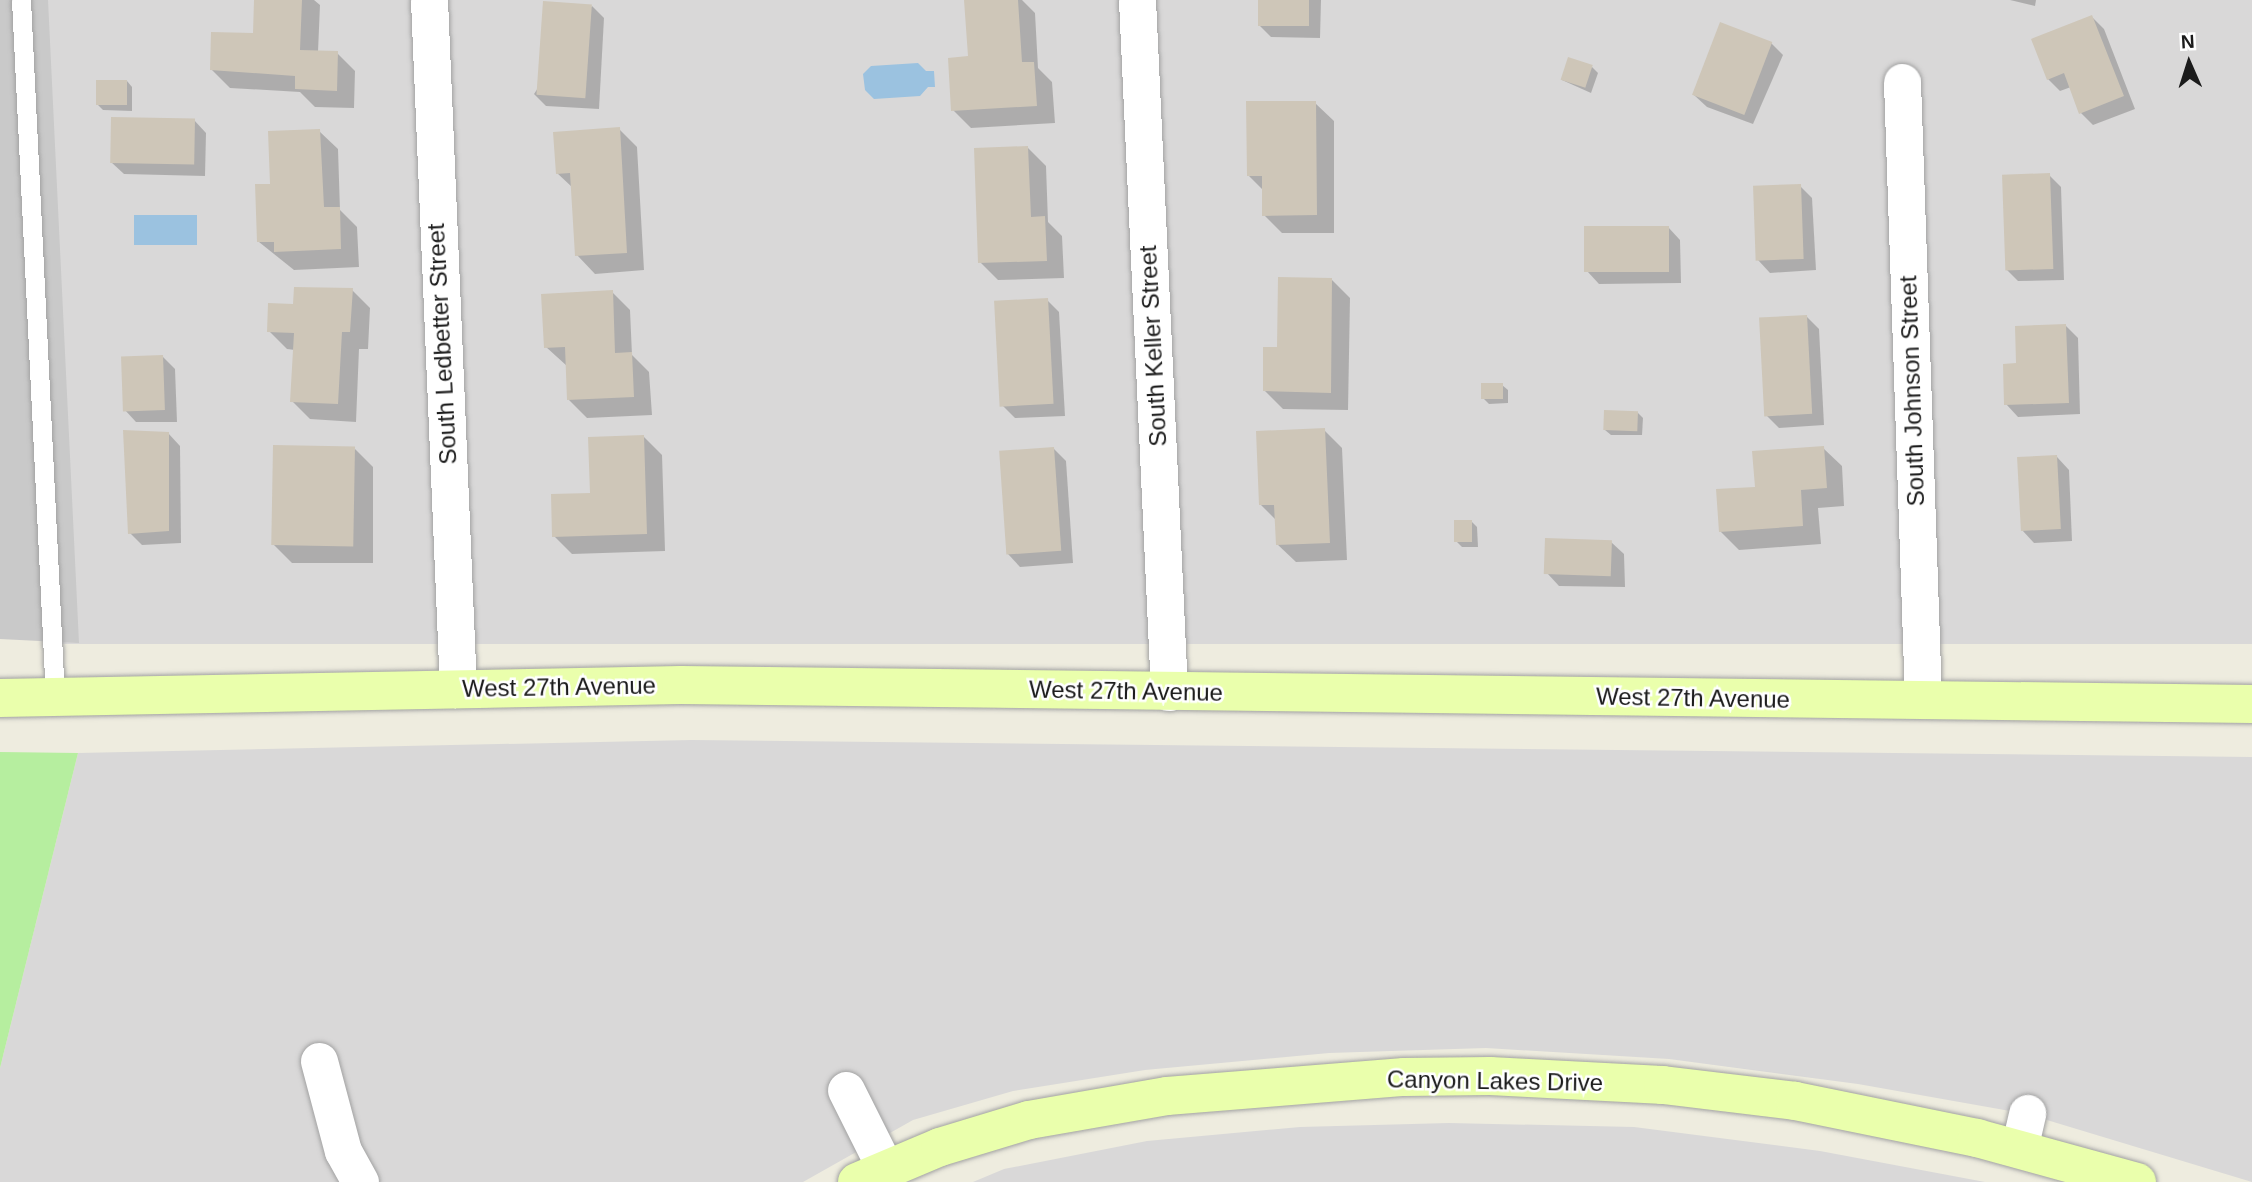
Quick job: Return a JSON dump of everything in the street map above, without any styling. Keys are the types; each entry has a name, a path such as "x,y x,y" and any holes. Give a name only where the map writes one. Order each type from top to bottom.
{"main road":[{"name":"West 27th Avenue","path":"0,698 681,685 2252,704"},
{"name":"Canyon Lakes Drive","path":"871,1175 1029,1120 1167,1096 1404,1077 1663,1085 2023,1131 2137,1182"}],"street":[{"name":"South Ledbetter Street","path":"429,0 458,689"},
{"name":"South Keller Street","path":"1137,0 1169,692"},
{"name":"South Johnson Street","path":"1902,82 1923,700"},
{"path":"319,1061 343,1151 360,1182"},
{"path":"846,1090 871,1175"}],"lane":[{"path":"21,0 55,698"}],"shaded area":[{"path":"0,0 48,0 79,643 0,639"},
{"path":"48,0 2252,0 2252,644 48,644"},
{"path":"692,740 2252,757 2252,1182 2027,1114 1858,1084 1669,1059 1486,1048 1329,1053 1145,1070 1013,1091 913,1120 803,1182 0,1182 0,1068 78,753"},
{"path":"1449,1123 1634,1127 1820,1151 1985,1182 973,1182 1004,1169 1147,1141 1300,1127"}],"green space":[{"path":"0,752 78,753 0,1068"}],"water":[{"path":"918,63 926,71 934,71 935,87 928,87 920,96 874,99 865,90 863,74 871,66"},
{"path":"134,215 197,215 197,245 134,245"}],"building":[{"path":"254,0 302,0 300,50 338,51 337,91 295,89 295,76 210,70 211,32 253,33"},
{"path":"964,0 1018,0 1022,62 1034,62 1037,106 951,111 948,58 968,56"},
{"path":"1258,0 1309,0 1309,26 1258,26"},
{"path":"543,1 592,4 585,98 536,95"},
{"path":"2092,15 2124,96 2079,114 2064,73 2047,80 2031,39"},
{"path":"1720,22 1772,42 1744,115 1692,95"},
{"path":"1568,57 1593,65 1585,88 1561,80"},
{"path":"96,80 127,80 127,105 96,105"},
{"path":"1246,101 1316,101 1317,215 1262,216 1262,176 1247,176"},
{"path":"111,117 195,118 194,164 110,163"},
{"path":"620,127 627,253 575,256 570,173 556,174 553,132"},
{"path":"320,129 324,207 340,207 341,249 274,252 274,242 257,242 255,184 270,184 268,131"},
{"path":"1028,146 1031,217 1045,216 1047,261 978,263 974,148"},
{"path":"2050,173 2053,269 2005,271 2002,175"},
{"path":"1801,184 1804,259 1756,261 1753,186"},
{"path":"1584,226 1669,226 1669,272 1584,272"},
{"path":"1278,277 1332,278 1331,393 1263,391 1263,347 1277,347"},
{"path":"294,287 353,288 350,332 342,332 338,404 290,402 294,333 267,332 268,303 293,304"},
{"path":"613,290 615,353 632,352 634,397 567,400 565,347 544,348 541,294"},
{"path":"1048,298 1054,404 1000,407 994,301"},
{"path":"1807,315 1812,414 1764,416 1759,318"},
{"path":"2066,324 2069,403 2004,405 2003,364 2016,363 2015,326"},
{"path":"163,355 165,410 123,411 121,356"},
{"path":"1481,383 1503,383 1503,399 1481,399"},
{"path":"1604,410 1638,411 1637,431 1603,430"},
{"path":"1325,428 1330,543 1276,545 1274,505 1259,505 1256,431"},
{"path":"123,430 169,432 169,531 128,534"},
{"path":"644,435 647,534 552,537 551,494 590,493 588,437"},
{"path":"273,445 355,446 353,546 271,545"},
{"path":"1824,446 1827,488 1801,490 1803,526 1719,532 1716,489 1755,487 1752,451"},
{"path":"1054,447 1061,551 1006,555 999,451"},
{"path":"2057,455 2061,529 2021,531 2017,457"},
{"path":"1454,520 1472,520 1472,542 1454,542"},
{"path":"1545,538 1612,540 1611,576 1544,574"}]}
